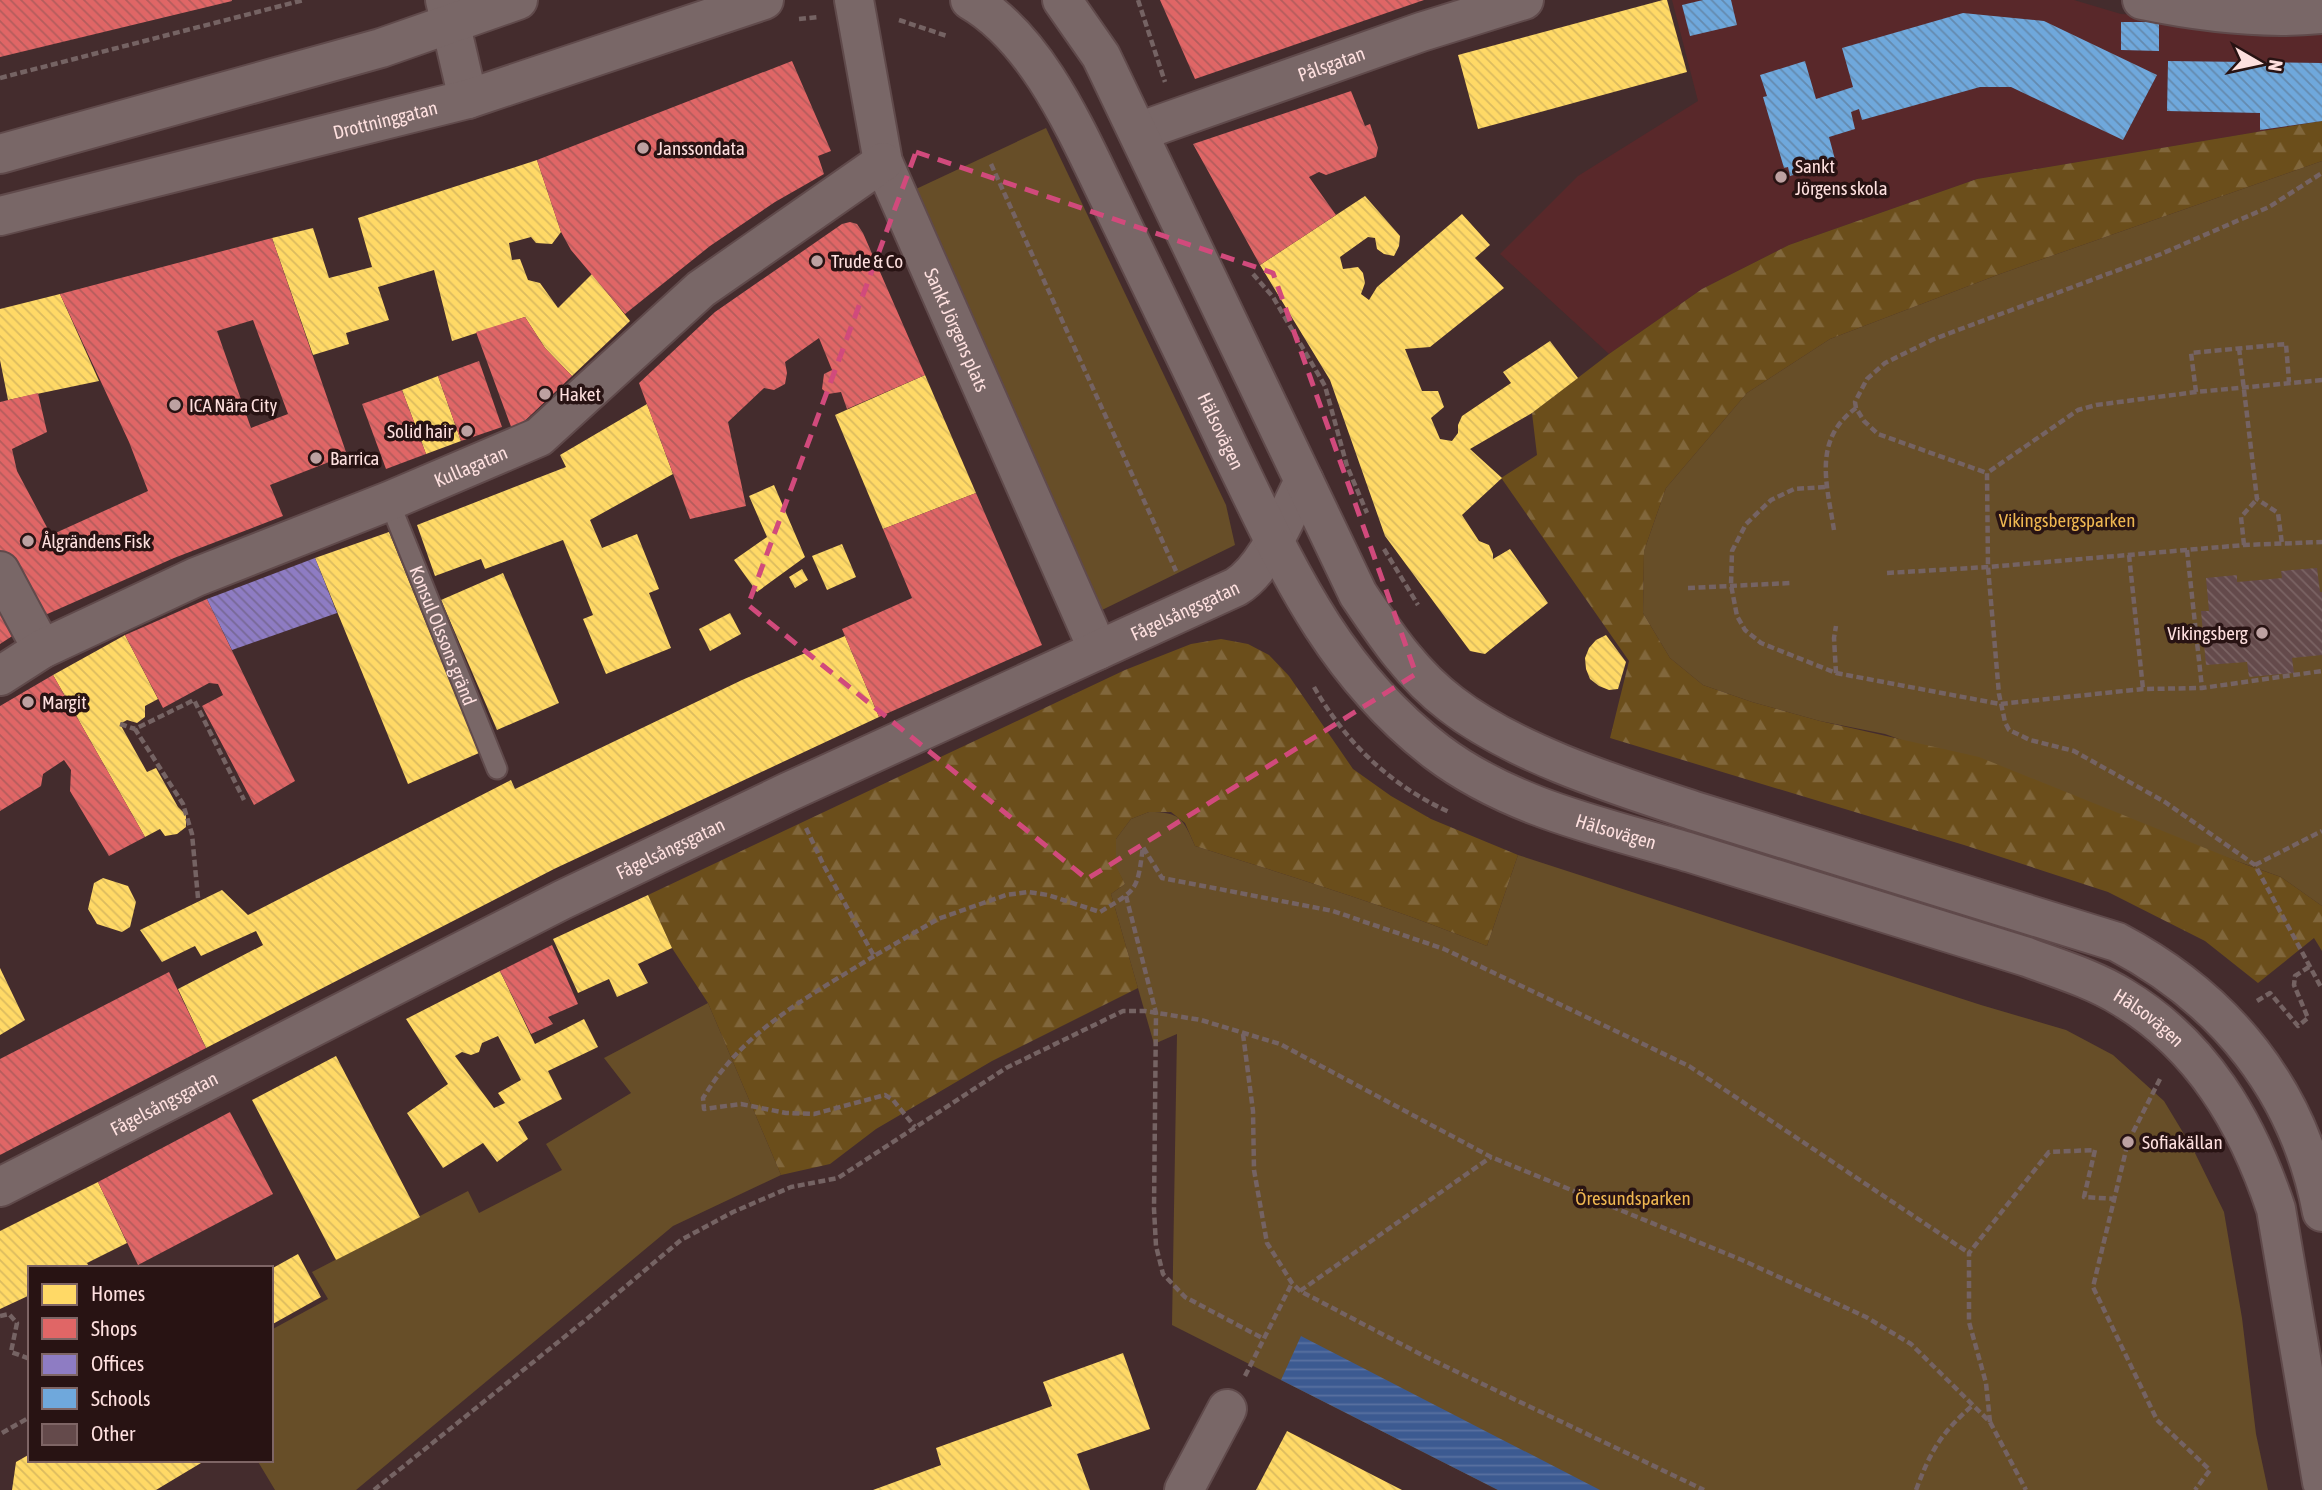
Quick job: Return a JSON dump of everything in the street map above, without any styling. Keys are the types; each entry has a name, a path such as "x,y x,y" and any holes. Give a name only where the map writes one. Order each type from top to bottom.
{"main road":[{"path":"0,154 381,48 447,12 518,0"},
{"name":"Drottninggatan","path":"0,216 468,99 764,0"},
{"name":"Sankt Jörgens plats","path":"854,0 883,162 1098,650"},
{"path":"1062,0 1101,56 1358,594 1390,643 1416,672 1450,704 1491,730 1531,750 1643,794 2116,942 2150,960 2204,1000 2227,1023 2271,1080 2287,1109 2301,1144 2322,1212"},
{"name":"Pålsgatan","path":"1138,132 1421,33 1524,0"},
{"path":"2142,0 2191,10 2299,16 2322,14"},
{"name":"Hälsovägen","path":"980,2 1011,31 1031,58 1080,140 1273,539 1311,611 1351,670 1400,722 1438,753 1499,792 1586,822 2027,957 2104,987 2160,1023 2190,1051 2240,1121 2265,1176 2276,1209 2322,1482"},
{"path":"447,12 468,99"},
{"name":"Kullagatan","path":"0,676 42,649 196,577 389,501 538,437 701,289 883,162"},
{"name":"Fågelsångsgatan","path":"0,1187 562,900 788,792 1249,579 1264,559 1304,481"},
{"path":"0,571 42,649"},
{"path":"1184,1490 1227,1409"}],"lane":[{"name":"Konsul Olssons gränd","path":"389,501 498,769"}],"path":[{"path":"0,78 304,0"},
{"path":"1138,0 1177,117"},
{"path":"991,164 1193,607"},
{"path":"1987,473 1878,435 1856,408 1855,402 1867,379 1885,363 1934,339 2185,244 2269,207 2322,173"},
{"path":"1251,272 1273,297 1325,386 1347,466 1368,516"},
{"path":"2196,392 2191,353 2286,344 2289,382"},
{"path":"2239,348 2257,499 2241,517 2244,545"},
{"path":"1987,473 2078,410 2096,405 2322,380"},
{"path":"1834,530 1825,487 1827,446 1841,422 1856,408"},
{"path":"1987,473 1988,567 2000,704 2009,730 2030,740 2074,751 2165,802 2255,865 2322,989"},
{"path":"1825,487 1794,489 1771,500 1746,524 1732,551 1731,585 1737,616 1745,630 1761,643 1836,673 2000,704 2143,689 2202,688 2322,671"},
{"path":"2257,499 2278,513 2281,544"},
{"path":"1379,541 1421,610"},
{"path":"1887,573 2244,545 2322,542"},
{"path":"2188,550 2202,688"},
{"path":"2129,555 2143,689"},
{"path":"1688,588 1791,583"},
{"path":"1836,626 1836,673"},
{"path":"135,729 194,700 244,800"},
{"path":"120,724 135,729 183,804 192,834 198,898"},
{"path":"2255,865 2322,831"},
{"path":"915,1127 893,1100 885,1095 814,1114 786,1113 741,1104 704,1109 703,1098 726,1065 765,1028 796,1005 938,919 1006,895 1028,892 1048,895 1100,912 1126,896 1138,884 1143,847 1161,878 1334,911 1444,949 1689,1066 1969,1254"},
{"path":"824,866 874,956"},
{"path":"1126,896 1156,1013 1154,1209 1156,1247 1163,1274 1185,1297 1264,1339"},
{"path":"2259,1000 2270,993 2298,1026 2308,1018 2294,985 2295,976 2309,967"},
{"path":"2250,992 2267,1010"},
{"path":"374,1490 681,1240 733,1212 791,1187 838,1178 1006,1068 1123,1011 1201,1020 1279,1044 1492,1157 1742,1260 1866,1317 1911,1344 1974,1404 1990,1422 2026,1490"},
{"path":"1243,1034 1253,1111 1254,1170 1266,1243 1300,1292 1424,1356 1704,1490"},
{"path":"2128,1142 2093,1287 2157,1420 2210,1471 2195,1490"},
{"path":"1990,1422 1986,1383 1969,1322 1969,1254 2049,1153 2095,1150 2084,1197 2116,1199"},
{"path":"1300,1292 1492,1157"},
{"path":"1227,1409 1292,1283"},
{"path":"0,1316 9,1314 17,1323 10,1352 28,1358"},
{"path":"1916,1490 1938,1441 1952,1423 1974,1404"},
{"path":"2,1433 28,1418"}],"highlighted area":[{"path":"916,152 1273,273 1416,674 1087,879 748,605"}],"shaded area":[{"name":"Sankt Jörgens skola","path":"1672,0 2074,0 2121,14 2322,27 2322,121 1977,179 1789,245 1702,289 1609,354 1500,254 1578,176 1698,101"}],"green space":[{"path":"2322,121 2322,161 2000,274 1830,339 1747,393 1666,488 1644,551 1643,613 1670,658 1703,685 1820,721 1979,757 2281,877 2322,906 2322,951 2314,938 2258,983 2205,941 2108,892 1964,845 1610,738 1629,661 1502,479 1498,480 1537,455 1532,413 1609,354 1702,289 1789,245 1977,179"},
{"path":"1046,128 1226,505 1235,545 1102,610 916,189"},
{"name":"Vikingsbergsparken","path":"2322,161 2322,906 2281,877 1885,734 1820,721 1703,685 1670,658 1643,613 1644,551 1666,488 1747,393 1830,339 2000,274"},
{"path":"1221,639 1248,644 1269,655 1289,676 1353,769 1391,796 1431,819 1518,855 1487,946 1379,905 1195,846 1185,823 1171,812 1149,812 1131,819 1116,839 1116,866 1125,884 1111,894 1138,988 992,1061 876,1129 830,1164 781,1175 708,1003 672,948 648,895 1125,670 1191,644"},
{"name":"Öresundsparken","path":"1149,812 1168,813 1179,818 1195,846 1379,905 1487,946 1518,855 2066,1030 2113,1055 2164,1101 2193,1149 2224,1212 2242,1318 2256,1434 2268,1490 1498,1490 1172,1325 1177,1034 1154,1044 1111,894 1125,884 1115,866 1116,839 1131,819"},
{"path":"708,1003 781,1175 673,1226 356,1490 275,1490 258,1462 273,1462 273,1329 328,1299 312,1272 468,1191 479,1213 562,1170 546,1144 631,1093 604,1058"}],"water":[{"path":"1301,1336 1600,1490 1498,1490 1281,1380"}],"building: Homes":[{"path":"1667,0 1687,72 1478,129 1458,55"},
{"path":"537,160 561,232 552,244 536,243 531,237 509,243 512,260 520,259 528,280 540,283 558,308 592,274 630,321 572,376 545,348 525,317 452,341 434,270 378,287 389,320 346,333 349,344 313,355 272,238 313,228 329,278 372,267 358,218"},
{"path":"1365,196 1400,236 1394,256 1377,249 1375,238 1368,237 1340,257 1343,269 1358,267 1363,273 1365,283 1361,294 1369,300 1377,287 1462,214 1490,245 1475,258 1504,288 1430,347 1405,349 1422,391 1438,391 1444,407 1431,418 1440,439 1452,441 1458,433 1462,416 1511,383 1503,372 1550,341 1578,378 1532,413 1470,449 1502,478 1462,515 1479,541 1489,545 1493,559 1510,549 1548,603 1485,654 1470,651 1385,536 1330,380 1260,265"},
{"path":"60,294 99,381 8,400 0,360 0,309"},
{"path":"925,375 976,493 883,529 835,415"},
{"path":"438,376 461,441 426,454 402,390"},
{"path":"647,404 673,474 590,520 602,548 637,534 659,589 649,593 671,648 606,674 583,619 593,615 563,540 485,569 481,559 435,576 417,525 566,467 560,455"},
{"path":"774,485 805,557 757,592 734,560 767,537 749,496"},
{"path":"389,532 479,753 408,784 315,558"},
{"path":"842,544 856,577 827,590 812,556"},
{"path":"802,569 808,580 795,588 789,577"},
{"path":"503,573 559,703 497,730 441,600"},
{"path":"730,613 741,634 710,651 699,629"},
{"path":"125,635 158,699 145,706 145,717 137,723 127,720 120,724 147,772 156,768 178,807 186,815 186,827 177,834 165,836 160,829 145,837 53,675"},
{"path":"1606,635 1626,662 1618,689 1609,690 1599,686 1590,679 1586,669 1585,658 1589,648 1596,640"},
{"path":"845,636 879,717 554,869 206,1048 178,989 263,945 256,931 201,956 195,946 162,962 140,930 222,890 248,915 511,780 515,789 742,680"},
{"path":"103,878 128,886 136,902 130,927 122,932 97,924 88,909 94,883"},
{"path":"648,895 672,948 638,964 648,983 617,997 609,979 578,993 553,939"},
{"path":"0,968 25,1020 0,1035"},
{"path":"500,971 535,1044 584,1019 598,1047 548,1071 562,1099 518,1122 528,1139 497,1162 483,1143 443,1168 407,1113 448,1084 406,1019","holes":["498,1036 521,1080 498,1093 505,1103 494,1108 455,1056 462,1052 471,1055 479,1052 482,1043"]},
{"path":"336,1056 420,1217 336,1260 252,1100"},
{"path":"98,1182 127,1243 87,1263 89,1266 28,1266 28,1296 0,1309 0,1231"},
{"path":"298,1254 321,1297 273,1324 273,1268"},
{"path":"1123,1353 1150,1429 1077,1454 1090,1490 873,1490 941,1465 936,1448 1052,1406 1043,1382"},
{"path":"1287,1431 1402,1490 1256,1490"},
{"path":"28,1455 28,1462 203,1462 156,1490 12,1490 16,1462"}],"building: Shops":[{"path":"0,0 232,0 232,1 0,57"},
{"path":"1160,0 1424,0 1195,79"},
{"path":"792,61 831,151 818,156 824,174 775,202 710,246 625,314 571,250 561,232 537,160"},
{"path":"1351,91 1365,126 1370,124 1378,148 1376,157 1326,175 1319,172 1309,177 1336,215 1260,265 1193,144"},
{"path":"842,224 857,224 863,233 925,375 847,409 841,392 828,394 822,389 824,374 832,370 819,338 785,362 785,384 774,390 764,388 728,422 746,506 690,519 639,383 715,312"},
{"path":"272,238 347,455 270,485 283,516 174,558 36,619 0,559 0,402 38,393 47,432 12,449 17,471 51,535 148,491 129,442 60,294","holes":["253,320 288,414 251,428 217,331"]},
{"path":"525,317 545,348 572,376 513,432 476,332"},
{"path":"479,361 502,427 461,441 438,376"},
{"path":"402,390 426,454 386,469 362,404"},
{"path":"976,493 1042,645 879,717 842,629 912,598 883,529"},
{"path":"0,594 20,631 0,644"},
{"path":"207,599 295,781 254,805 202,706 223,695 218,684 209,683 163,708 125,635"},
{"path":"53,675 145,837 109,856 70,791 71,770 64,760 43,774 41,786 0,811 0,706"},
{"path":"552,945 578,1004 548,1017 553,1024 531,1034 500,971"},
{"path":"169,972 206,1048 0,1155 0,1059"},
{"path":"230,1112 273,1194 138,1265 98,1182"}],"building: Offices":[{"path":"315,558 337,613 232,650 207,599"}],"building: Schools":[{"path":"1703,0 1731,0 1737,25 1690,36 1682,5"},
{"path":"1963,13 2044,21 2157,75 2123,140 2011,87 1980,87 1862,120 1859,109 1851,112 1855,129 1829,137 1836,163 1790,176 1788,167 1784,168 1763,97 1767,96 1760,75 1805,61 1816,99 1853,87 1842,48"},
{"path":"2121,22 2159,22 2159,51 2121,50"},
{"path":"2168,61 2322,63 2322,121 2260,130 2260,113 2167,111"}],"building: Other":[{"name":"Vikingsberg","path":"2317,568 2322,592 2322,655 2292,658 2294,673 2249,677 2247,662 2206,665 2201,611 2209,611 2206,578 2237,575 2237,582 2282,578 2281,571"}],"place":[{"name":"Janssondata","path":"643,148"},
{"name":"Sankt Jörgens skola","path":"1781,177"},
{"name":"Trude & Co","path":"817,261"},
{"name":"Haket","path":"545,394"},
{"name":"ICA Nära City","path":"175,405"},
{"name":"Solid hair","path":"467,431"},
{"name":"Barrica","path":"316,458"},
{"name":"Ålgrändens Fisk","path":"28,541"},
{"name":"Vikingsberg","path":"2262,633"},
{"name":"Margit","path":"28,702"},
{"name":"Sofiakällan","path":"2128,1142"}]}
